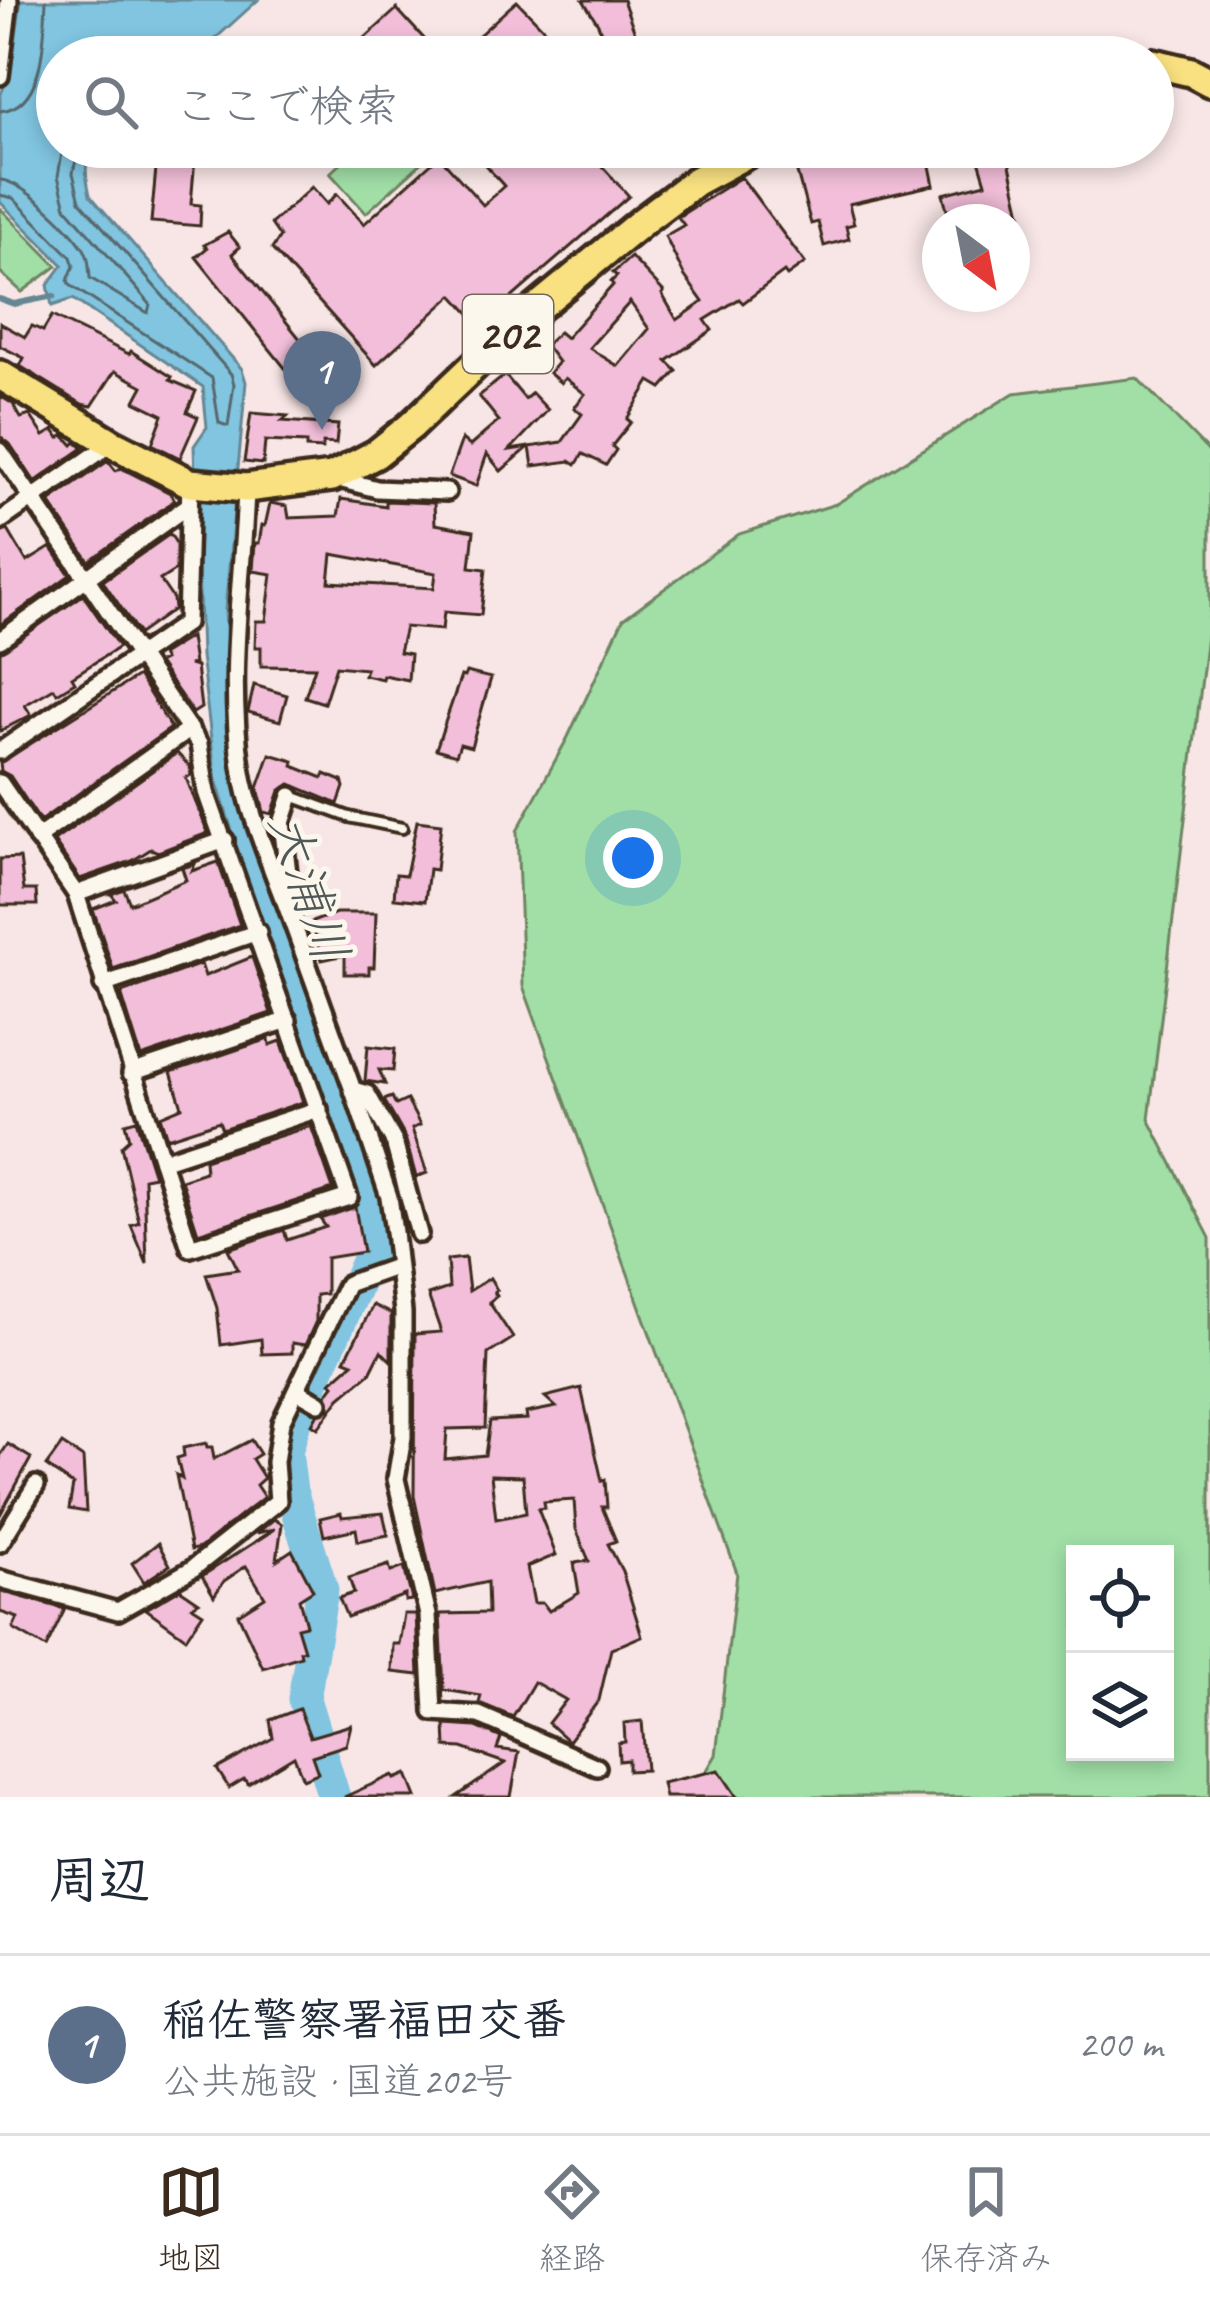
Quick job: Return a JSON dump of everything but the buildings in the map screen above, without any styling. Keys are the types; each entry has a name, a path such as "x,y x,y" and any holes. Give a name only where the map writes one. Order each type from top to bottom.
{"highway":[{"path":"1174,68 1210,82"},
{"name":"202","path":"0,375 192,491 332,477 376,454 521,321 644,220 720,168"}],"street":[{"path":"0,76 9,0"},
{"path":"0,521 112,443"},
{"path":"0,451 200,744 206,792 349,1197 190,1248 76,894 0,783"},
{"path":"332,477 377,489 447,492"},
{"path":"246,488 238,579 236,704 241,768 258,830 389,1198 403,1312 403,1416 396,1479 428,1615 433,1712 478,1715 597,1767"},
{"path":"0,640 87,580 192,491"},
{"path":"0,751 186,623 192,491"},
{"path":"37,838 190,728"},
{"path":"284,899 288,873 282,824 291,796"},
{"path":"258,830 282,824"},
{"path":"76,894 225,840"},
{"path":"103,986 258,932"},
{"path":"131,1072 288,1020"},
{"path":"353,1090 368,1094 394,1142 419,1234"},
{"path":"162,1161 320,1109"},
{"path":"0,1579 118,1611 192,1569 278,1501 278,1438 347,1284 395,1267"},
{"path":"298,1391 319,1402"},
{"path":"0,1543 36,1485"}],"lane":[{"path":"291,796 350,818 402,828"}],"green space":[{"path":"335,168 416,168 366,213 330,173"},
{"path":"0,208 57,266 22,292 0,272"},
{"path":"1137,378 1210,453 1210,611 1149,1119 1210,1238 1210,1797 691,1797 716,1755 737,1573 523,986 517,831 623,619 739,534 836,504 1014,393"}],"water":[{"path":"21,0 258,0 218,36 36,36 36,168 87,168 90,195 242,369 246,382 225,610 230,700 269,876 249,885 216,780 201,656 194,446 207,427 203,387 73,299 52,306 48,285 63,265 0,202 0,96 11,70"}],"waterway":[{"path":"0,299 14,304 54,296"},
{"name":"大浦川","path":"239,844 376,1242 295,1421 286,1452 291,1491 322,1590 304,1699 334,1797"}],"place":[{"name":"稲佐警察署福田交番","path":"322,430"}]}
